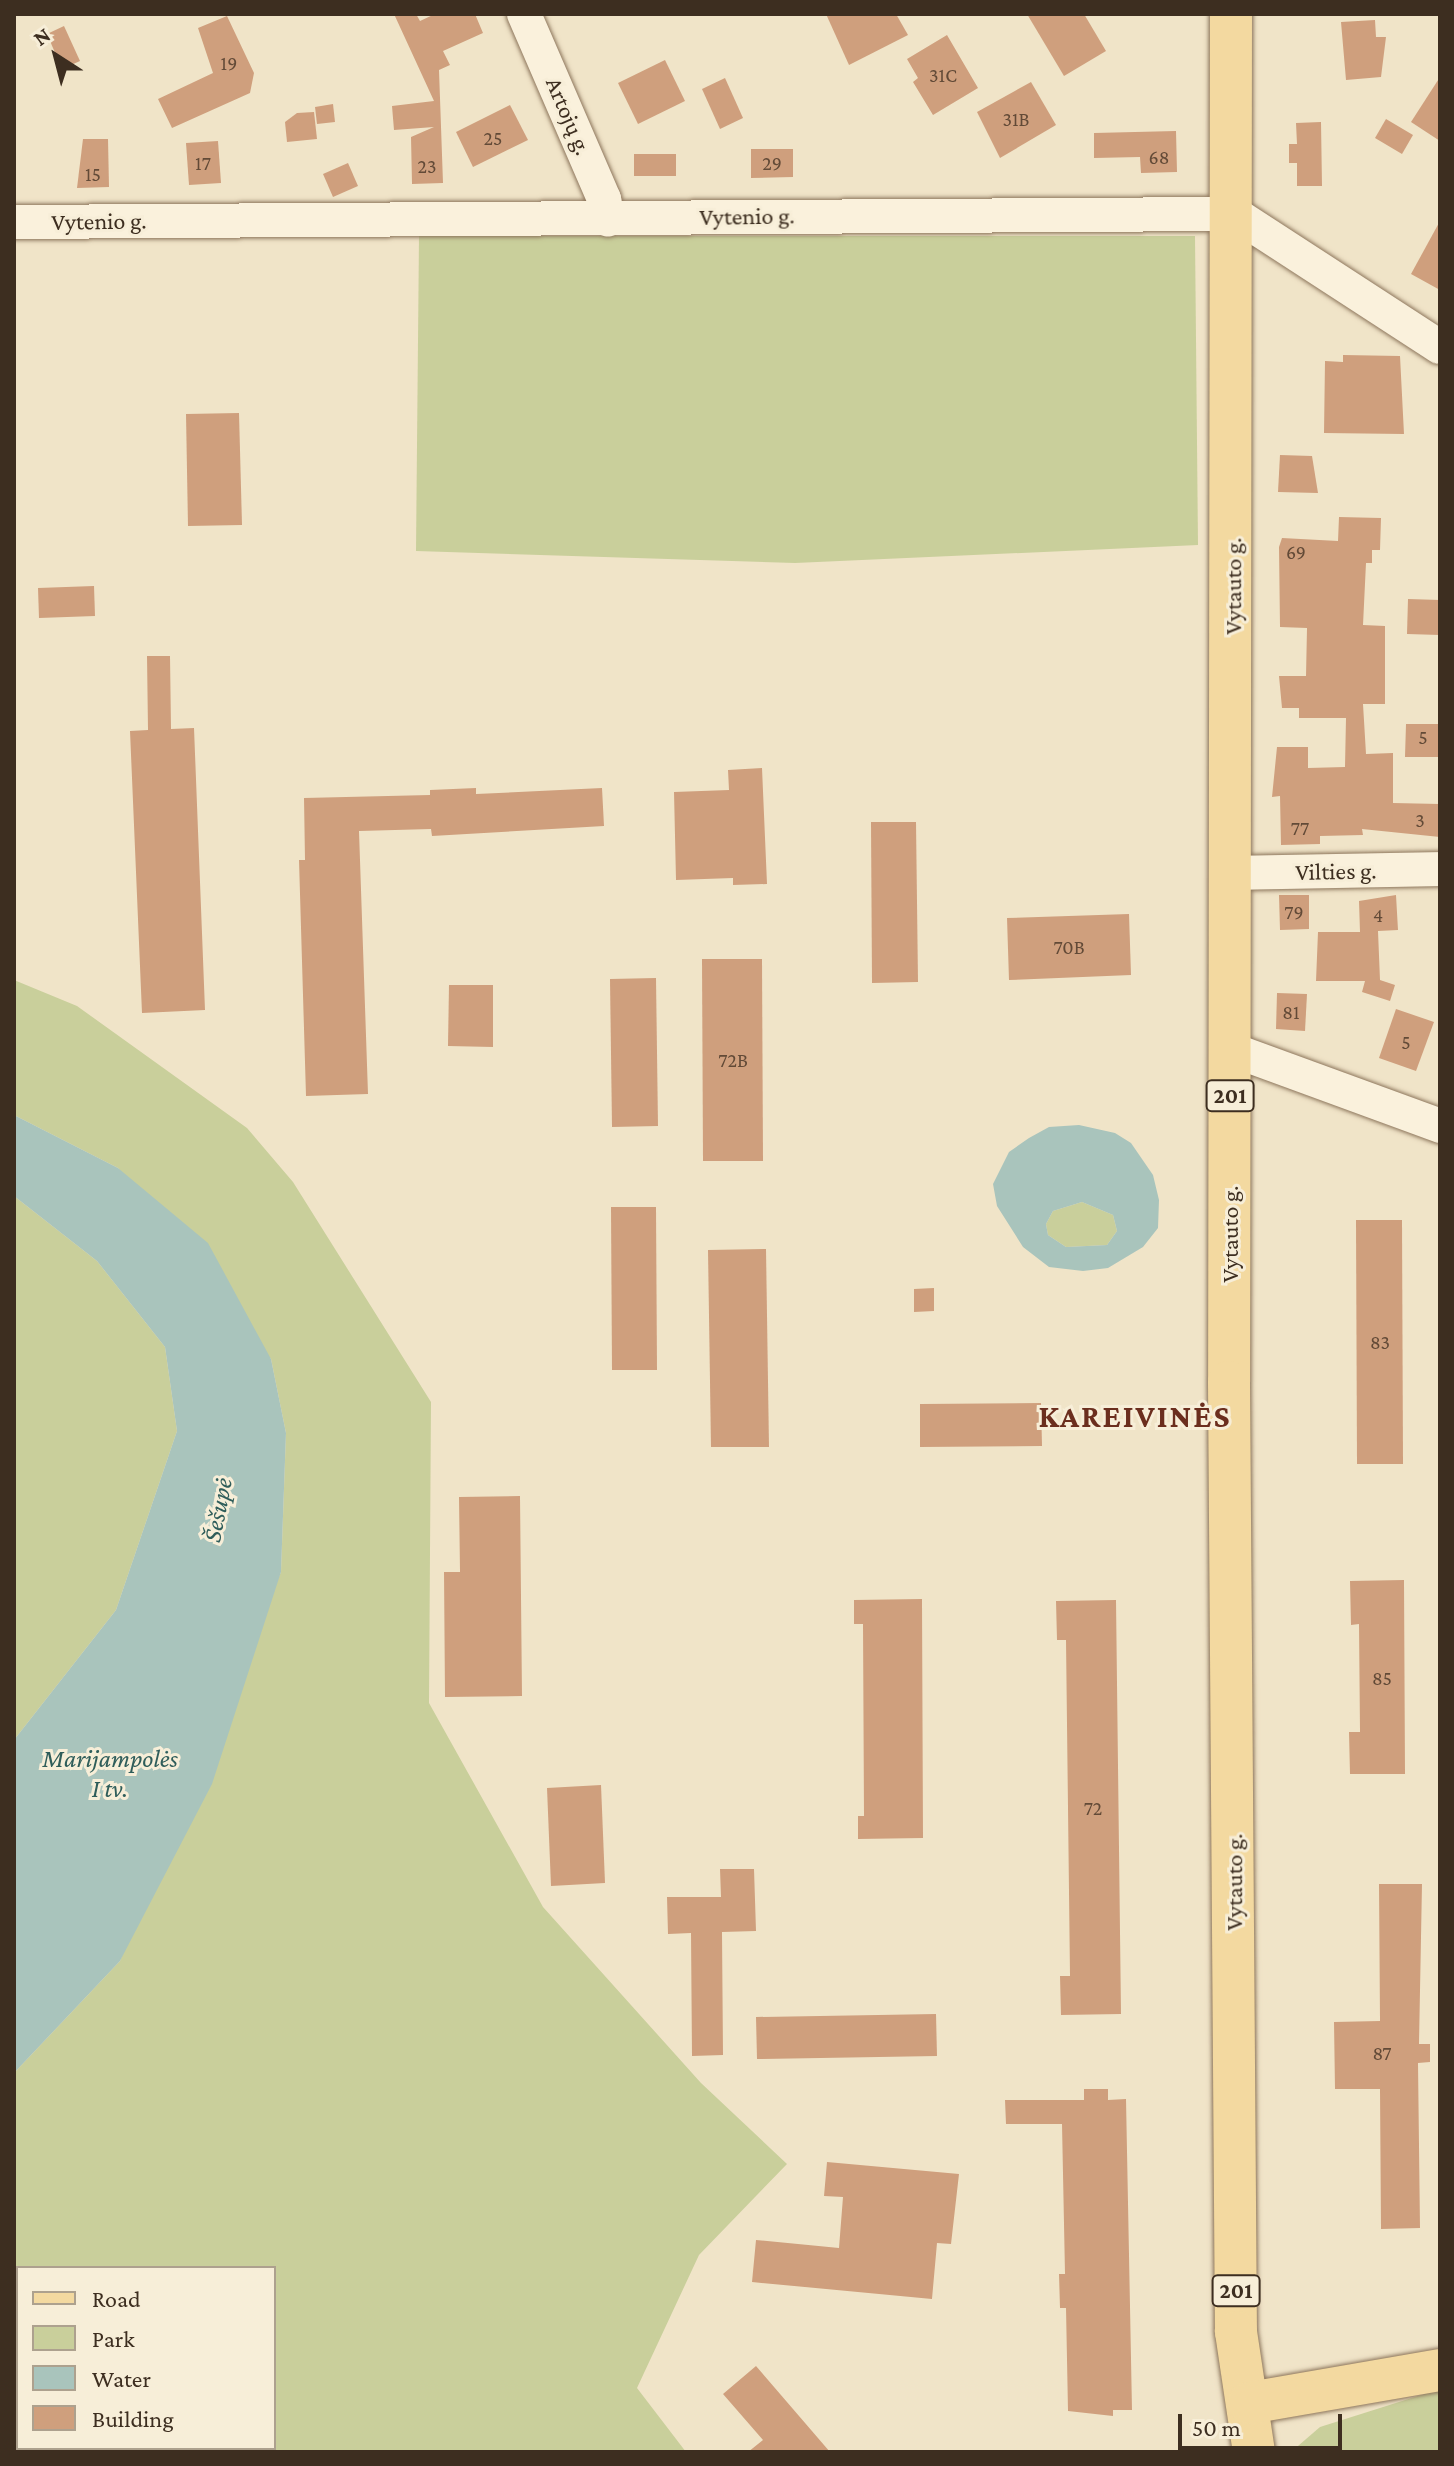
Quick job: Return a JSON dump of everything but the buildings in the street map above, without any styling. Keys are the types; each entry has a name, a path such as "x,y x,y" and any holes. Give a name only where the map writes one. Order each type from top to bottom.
{"main road":[{"name":"Vytauto g.","path":"1231,14 1235,214 1230,1049 1236,2332 1254,2452"},
{"path":"1249,2403 1440,2370"}],"street":[{"name":"Artojų g.","path":"524,14 604,199 608,220"},
{"name":"Vytenio g.","path":"14,222 1235,214"},
{"path":"1235,214 1440,347"},
{"name":"Vilties g.","path":"1232,873 1440,869"},
{"path":"1230,1049 1440,1126"}],"green space":[{"path":"419,236 1195,236 1198,545 795,563 416,551"},
{"path":"14,980 77,1006 247,1128 293,1182 431,1402 429,1703 543,1907 701,2083 787,2164 699,2255 637,2388 686,2452 14,2452 14,2073 120,1961 281,1572 286,1433 271,1359 118,1168 14,1115"},
{"path":"14,1196 97,1261 165,1347 177,1431 116,1610 14,1740"},
{"path":"1082,1202 1113,1215 1117,1231 1107,1245 1066,1247 1048,1235 1046,1224 1053,1211"},
{"path":"1440,2389 1440,2452 1291,2452 1320,2427"}],"water":[{"name":"Marijampolės I tv.","path":"14,1115 118,1168 208,1243 271,1359 286,1433 281,1572 212,1784 120,1961 14,2073 14,1740 116,1610 177,1431 165,1347 97,1261 14,1196"},
{"path":"1079,1125 1115,1133 1131,1143 1153,1175 1159,1200 1158,1228 1143,1247 1108,1268 1083,1271 1049,1267 1023,1247 997,1206 993,1184 1009,1152 1049,1127","holes":["1082,1202 1113,1215 1117,1231 1107,1245 1066,1247 1048,1235 1046,1224 1053,1211"]}],"district":[{"name":"KAREIVINĖS","path":"1135,1416"}],"water label":[{"name":"Šešupė","path":"218,1510"}]}
